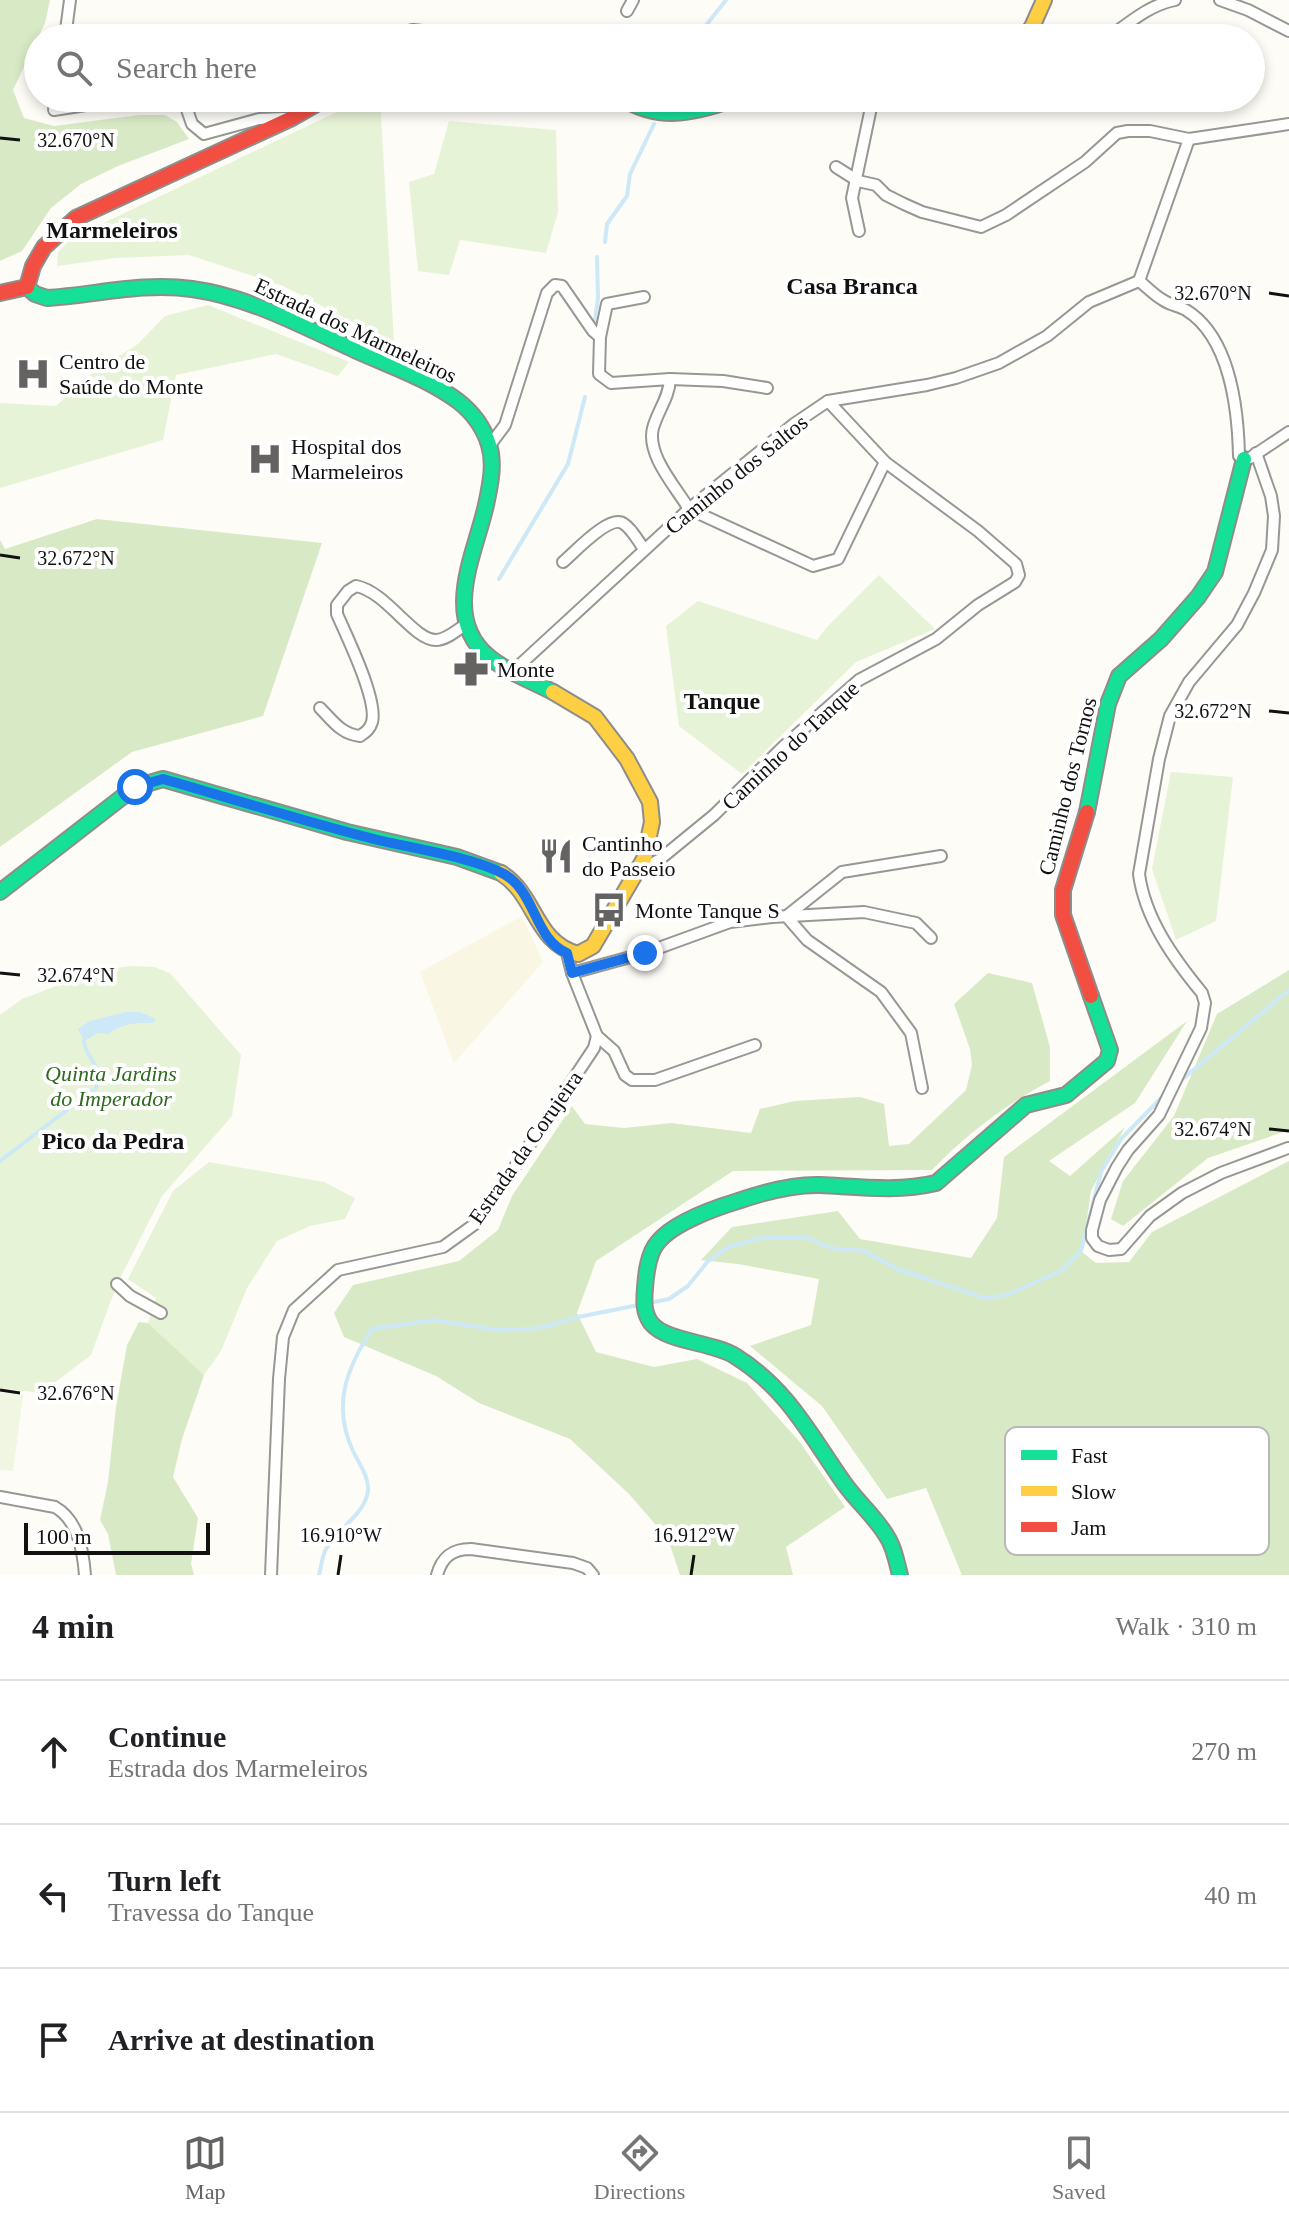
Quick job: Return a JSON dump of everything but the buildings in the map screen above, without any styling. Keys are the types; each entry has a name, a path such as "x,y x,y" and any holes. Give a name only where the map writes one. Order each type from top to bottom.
{"main road":[{"path":"1033,24 1044,0"},
{"path":"0,293 27,287 31,269 49,239 76,218 302,112"},
{"path":"651,112 669,115 681,112"},
{"name":"Estrada dos Marmeleiros","path":"27,287 47,298 173,287 233,297 437,388 461,404 490,445"},
{"path":"0,892 122,795 144,782 163,779 342,831 482,865 506,875 523,892 548,940 556,949 578,954 593,946 644,859 652,822 645,788 595,717 486,655 465,625 465,590 489,490 490,445"},
{"name":"Caminho dos Tornos","path":"900,1575 891,1543 882,1528 845,1485 802,1418 767,1380 734,1355 664,1332 651,1323 643,1305 647,1268 657,1242 673,1229 737,1201 775,1190 819,1185 852,1189 920,1187 936,1183 1026,1105 1066,1095 1107,1061 1110,1050 1063,915 1063,890 1086,818 1108,704 1119,676 1161,639 1198,597 1215,572 1250,456"}],"street":[{"path":"67,24 70,0"},
{"path":"627,11 633,0"},
{"path":"1128,24 1162,3 1175,0"},
{"path":"1220,0 1289,31"},
{"path":"188,112 192,124 204,134 259,119 292,118"},
{"path":"859,231 852,198 870,112"},
{"path":"836,167 858,181 876,185 886,195 922,212 981,227 1006,215 1085,162 1117,133 1150,131 1189,139 1289,124"},
{"path":"1189,139 1139,281 1164,301 1186,310 1205,328 1214,342 1232,383 1239,456 1250,456 1289,432"},
{"name":"Caminho dos Saltos","path":"512,672 689,509 794,424 828,401 927,385 999,363 1047,336 1089,302 1139,281"},
{"path":"490,445 505,425 547,293 555,285 562,286 600,337"},
{"path":"644,297 607,304 600,337 599,374 602,379 611,383 670,379 723,381 767,388"},
{"path":"670,379 667,398 652,430 653,448 689,509 813,566 838,559 885,462 828,401"},
{"path":"1250,456 1271,496 1274,516 1272,550 1237,625 1189,682 1170,716 1141,859 1141,889 1150,915 1202,993 1205,1003 1201,1028 1159,1115 1123,1158 1100,1200 1092,1238 1098,1246 1109,1250 1121,1249 1150,1216 1182,1193 1221,1173 1288,1148"},
{"name":"Caminho do Tanque","path":"637,872 659,860 714,815 784,746 859,680 936,639 978,605 1015,582 1019,568 978,531 885,462"},
{"path":"563,562 593,535 618,521 644,549"},
{"path":"320,708 341,730 361,739 373,715 371,701 337,614 337,605 356,586 377,595 423,637 443,638 465,625"},
{"path":"787,917 842,872 941,856"},
{"path":"572,973 645,953 730,922 814,913 864,912 916,923 931,938"},
{"path":"787,917 807,940 881,992 911,1033 922,1088"},
{"path":"567,953 597,1036 614,1051 625,1075 632,1080 655,1080 755,1045"},
{"name":"Estrada da Corujeira","path":"271,1575 280,1365 283,1337 294,1310 338,1270 443,1247 479,1221 594,1048 597,1036"},
{"path":"117,1284 130,1296 161,1313"},
{"path":"0,1497 63,1511 78,1537 85,1575"},
{"path":"437,1575 446,1557 457,1549 471,1549 573,1563 587,1568 593,1575"}],"shaded area":[{"path":"522,916 543,962 454,1063 420,972"}],"green space":[{"path":"0,0 50,0 45,24 24,24 24,67 13,90 24,118 54,126 139,115 165,115 177,122 189,139 81,184 51,208 22,251 0,261"},
{"path":"337,112 381,112 394,343 283,286 189,255 116,258 57,266 58,252 72,238"},
{"path":"449,121 556,130 558,212 546,253 460,240 449,275 418,271 409,182 434,174"},
{"path":"208,305 349,362 338,376 276,354 176,375 163,440 0,488 0,403 56,406 90,375 138,344 165,316"},
{"path":"97,519 322,543 263,716 132,752 0,847 0,540 5,549"},
{"path":"879,575 935,629 856,662 742,774 679,726 666,626 698,601 817,640"},
{"path":"1171,772 1233,777 1216,921 1176,940 1152,869"},
{"name":"Quinta Jardins do Imperador","path":"154,967 170,973 241,1055 232,1116 162,1196 117,1284 91,1355 41,1393 0,1388 0,1015 22,999 98,970"},
{"path":"1289,970 1289,1130 1208,1158 1123,1226 1111,1219 1123,1181 1174,1116 1217,1014"},
{"path":"988,973 1032,983 1050,1047 1050,1081 988,1121 932,1170 733,1171 596,1261 577,1313 596,1352 654,1367 697,1359 747,1383 799,1441 845,1507 786,1547 793,1575 680,1575 668,1539 629,1494 570,1439 479,1403 436,1376 344,1337 334,1313 353,1285 459,1261 498,1230 512,1196 572,1106 585,1124 624,1128 671,1123 751,1133 760,1109 795,1101 860,1097 884,1104 889,1146 909,1144 966,1090 972,1065 970,1049 954,1004"},
{"path":"1187,1021 1135,1103 1049,1161 1070,1176 1125,1127 1091,1191 1082,1252 1096,1263 1129,1262 1152,1232 1289,1161 1289,1575 962,1575 926,1488 887,1499 822,1406 750,1346 811,1325 819,1279 701,1260 732,1227 838,1211 860,1239 971,1258 997,1218 1004,1157"},
{"path":"209,1162 324,1182 355,1198 345,1219 310,1226 277,1241 247,1288 221,1351 204,1375 148,1323 156,1298 128,1279 173,1191"},
{"path":"139,1322 148,1323 204,1375 182,1439 173,1477 198,1518 191,1564 194,1575 116,1575 108,1534 100,1520 127,1345"},
{"path":"0,1392 23,1395 13,1471 0,1470"}],"water":[{"path":"126,1012 140,1012 156,1019 153,1023 124,1026 108,1034 98,1033 84,1041 78,1029 90,1021"}],"waterway":[{"path":"707,24 726,0"},
{"path":"605,242 607,224 627,196 630,174 654,124"},
{"path":"595,320 597,257"},
{"path":"499,579 568,464 585,397"},
{"path":"1179,1082 1289,990"},
{"path":"0,1161 96,1088 98,1073 84,1041"},
{"path":"319,1575 325,1551 356,1515 368,1491 365,1475 347,1434 343,1403 349,1373 372,1329 434,1320 497,1330 540,1328 669,1299 688,1286 708,1261 728,1247 761,1238 808,1238 831,1248 865,1251 897,1269 985,1298 1007,1295 1061,1271 1081,1251 1101,1172 1121,1139 1166,1093"}],"traffic: fast":[{"path":"658,112 686,112"},
{"path":"27,287 47,298 156,287 213,293 255,305 295,322 421,379 458,401 481,427 492,460 488,498 465,585 467,624 475,641 489,657 553,692"},
{"path":"1087,812 1108,704 1119,676 1161,639 1198,597 1215,572 1244,459"},
{"path":"0,892 121,798 139,786 163,779 347,832 457,857 501,873"},
{"path":"900,1575 893,1549 884,1532 844,1483 797,1414 770,1383 726,1351 667,1334 651,1323 644,1301 650,1258 658,1242 684,1223 718,1208 769,1192 811,1185 893,1188 936,1183 1026,1105 1066,1095 1107,1061 1110,1050 1091,996"}],"traffic: slow":[{"path":"1033,24 1044,0"},
{"path":"501,873 522,894 552,940 578,954 593,946 644,859 652,822 650,802 627,759 595,717 553,692"}],"traffic: jam":[{"path":"27,287 33,266 44,247 76,218 302,112"},
{"path":"0,293 27,287"},
{"path":"1087,812 1063,890 1063,915 1091,996"}],"place":[{"name":"Centro de Saúde do Monte","path":"33,374"},
{"name":"Hospital dos Marmeleiros","path":"265,459"},
{"name":"Monte","path":"471,669"},
{"name":"Cantinho do Passeio","path":"556,856"},
{"name":"Monte Tanque S","path":"609,910"}],"district":[{"name":"Marmeleiros","path":"112,230"},
{"name":"Casa Branca","path":"852,286"},
{"name":"Tanque","path":"722,701"},
{"name":"Pico da Pedra","path":"113,1141"}],"route":[{"path":"135,787 163,779 342,831 482,865 506,875 523,892 548,940 556,949 567,953 572,973 645,953"}]}
